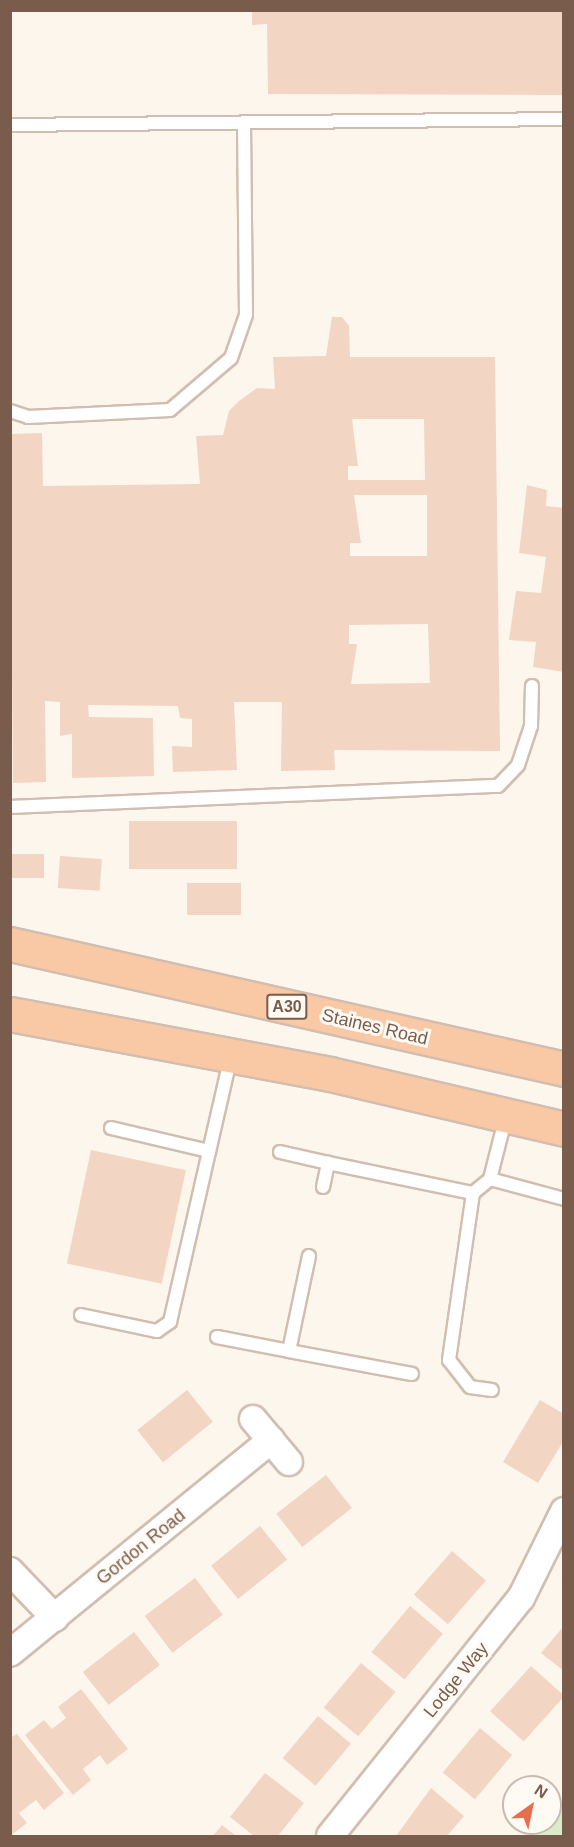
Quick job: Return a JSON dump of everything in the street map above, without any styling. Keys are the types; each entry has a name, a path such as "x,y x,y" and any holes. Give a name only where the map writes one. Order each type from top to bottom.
{"highway":[{"name":"Staines Road","path":"10,944 564,1069"},
{"path":"10,1014 231,1055 564,1129"}],"street":[{"path":"253,1419 289,1461"},
{"name":"Gordon Road","path":"10,1653 271,1440"},
{"name":"Lodge Way","path":"330,1836 521,1598 564,1511"},
{"path":"10,1571 55,1618"}],"lane":[{"path":"10,125 564,119"},
{"path":"10,411 28,417 170,410 231,358 246,315 244,124"},
{"path":"10,807 498,786 518,765 531,726 532,686"},
{"path":"81,1316 165,1329 231,1055"},
{"path":"492,1390 470,1387 449,1360 472,1193 490,1179 506,1115"},
{"path":"111,1128 209,1151"},
{"path":"280,1152 472,1193"},
{"path":"323,1187 328,1163"},
{"path":"490,1179 564,1199"},
{"path":"289,1351 309,1256"},
{"path":"217,1336 412,1374"}],"green space":[{"path":"563,1803 563,1836 533,1836 562,1835"}],"building":[{"path":"252,10 564,10 564,95 268,94 267,24 252,25"},
{"path":"332,317 342,317 349,326 350,357 495,357 500,751 334,750 335,770 281,771 282,702 234,702 237,770 173,772 172,746 192,747 192,719 180,718 178,706 88,705 89,717 153,718 154,776 72,778 72,734 60,736 60,702 45,701 46,782 13,783 10,434 42,433 43,486 200,484 196,436 223,435 229,411 239,401 257,388 275,389 273,357 326,356","holes":["352,419 424,419 425,480 348,480 348,466 358,466","354,495 427,495 427,556 350,556 350,543 361,543","428,624 430,683 351,684 357,644 349,644 349,625"]},
{"path":"527,485 547,490 546,506 564,508 564,672 533,667 536,642 509,640 516,591 541,593 546,557 519,553"},
{"path":"129,821 237,821 237,869 129,869"},
{"path":"10,854 44,854 44,878 10,878"},
{"path":"60,856 102,859 100,891 58,888"},
{"path":"187,883 241,883 241,915 187,915"},
{"path":"91,1150 186,1170 162,1284 67,1263"},
{"path":"187,1390 213,1422 163,1462 137,1430"},
{"path":"540,1400 564,1414 564,1440 538,1483 503,1462"},
{"path":"326,1475 352,1508 302,1547 276,1514"},
{"path":"260,1526 287,1559 238,1599 211,1566"},
{"path":"452,1551 486,1581 448,1624 414,1595"},
{"path":"195,1578 223,1615 172,1653 145,1616"},
{"path":"410,1606 443,1634 404,1680 371,1652"},
{"path":"564,1626 564,1671 541,1653"},
{"path":"134,1632 160,1665 109,1705 83,1672"},
{"path":"361,1663 395,1692 358,1736 324,1707"},
{"path":"531,1666 564,1697 524,1741 490,1711"},
{"path":"81,1689 128,1749 107,1765 100,1755 83,1769 91,1780 73,1795 25,1735 44,1720 52,1729 66,1718 58,1707"},
{"path":"318,1716 351,1744 316,1786 283,1758"},
{"path":"480,1728 512,1755 475,1799 443,1772"},
{"path":"17,1734 64,1793 44,1810 36,1800 19,1813 27,1823 10,1836 10,1738"},
{"path":"265,1773 304,1803 278,1836 254,1836 230,1817"},
{"path":"431,1788 464,1816 447,1836 396,1836"},
{"path":"222,1825 236,1836 213,1836"}]}
